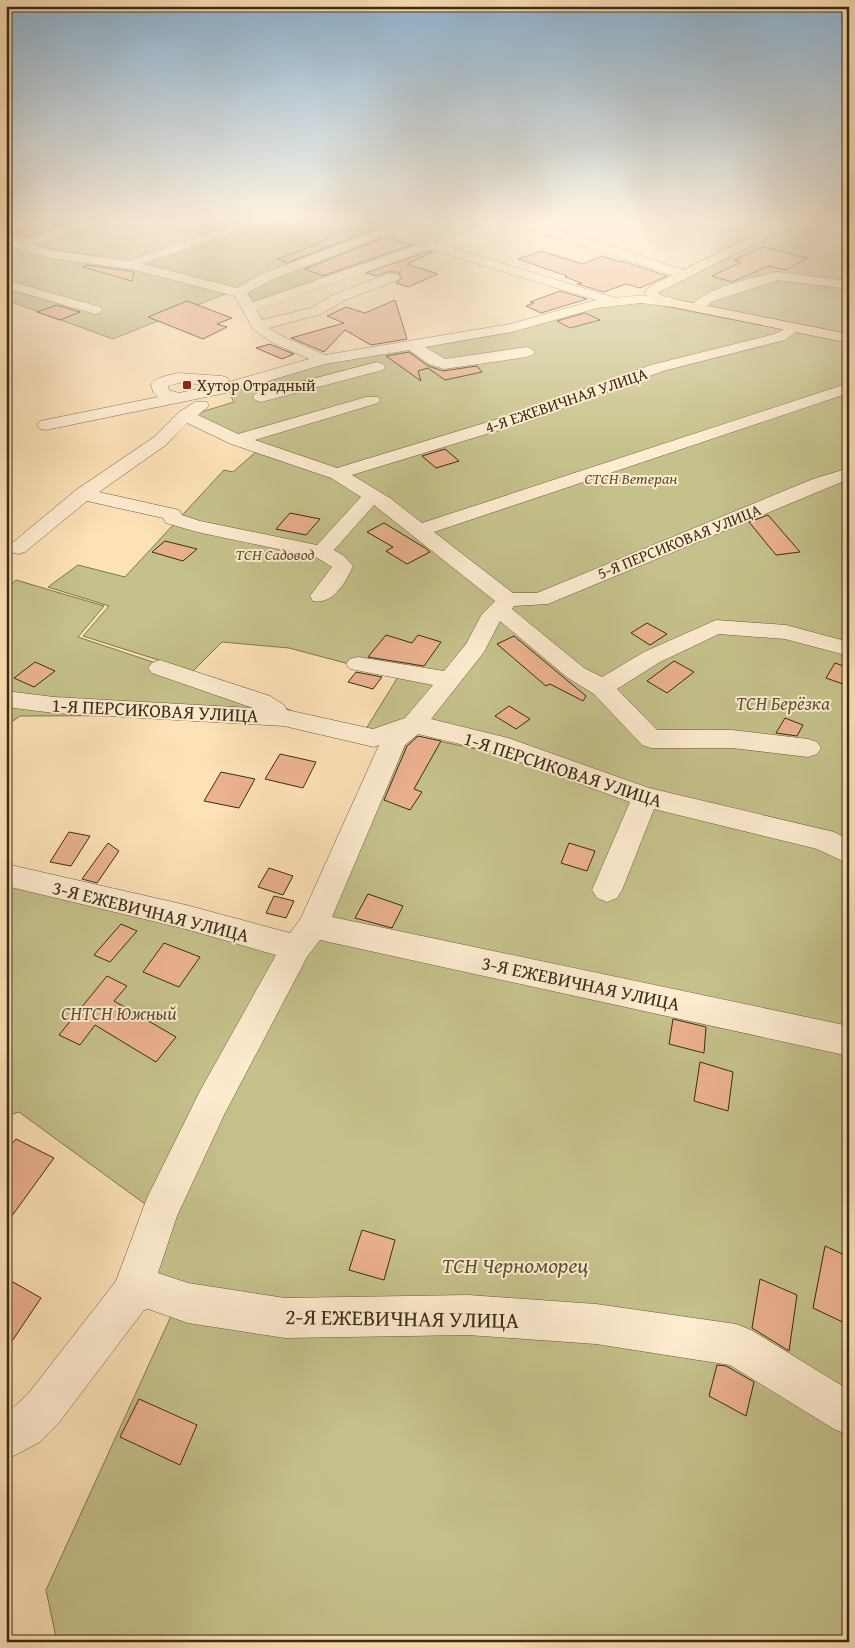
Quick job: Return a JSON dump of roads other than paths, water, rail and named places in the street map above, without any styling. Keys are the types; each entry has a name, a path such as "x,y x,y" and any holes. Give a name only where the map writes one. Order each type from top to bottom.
{"main road":[{"path":"663,298 697,308 849,339"}],"street":[{"path":"50,296 95,310"},
{"path":"241,296 247,300 258,326 315,362 330,378"},
{"path":"250,308 284,296"},
{"path":"258,326 316,311 345,296"},
{"path":"600,296 618,301"},
{"path":"697,308 706,299 714,296"},
{"path":"46,426 183,404 315,362 512,328 596,304 663,298"},
{"name":"4-Я ЕЖЕВИЧНАЯ УЛИЦА","path":"337,474 523,417 657,368 780,337 794,328"},
{"path":"412,345 428,357 444,364 527,352"},
{"path":"256,398 330,378 428,357"},
{"path":"237,386 213,380 178,378 159,384 161,392 183,404 237,440 337,474 353,482 420,530 499,609 576,673 602,688 651,739 734,730 808,748"},
{"path":"420,530 849,388"},
{"path":"237,440 372,400"},
{"path":"18,548 82,494 160,441 183,404"},
{"name":"5-Я ПЕРСИКОВАЯ УЛИЦА","path":"499,609 540,599 820,483 849,473"},
{"path":"82,494 172,514 173,519 197,526 322,552 337,560 343,566 339,575 321,596"},
{"path":"322,552 372,496"},
{"path":"6,1438 25,1427 42,1409 132,1293 160,1211 212,1103 304,937 404,732 476,647 499,609"},
{"path":"602,688 652,657 716,627 786,632 849,649"},
{"path":"358,664 449,680"},
{"path":"160,668 261,702 284,718"},
{"name":"1-Я ПЕРСИКОВАЯ УЛИЦА","path":"6,699 54,705 284,718 374,738 404,732 499,744 645,797 824,840 849,853"},
{"path":"607,890 645,797"},
{"name":"3-Я ЕЖЕВИЧНАЯ УЛИЦА","path":"6,876 186,917 304,937 849,1041"},
{"name":"2-Я ЕЖЕВИЧНАЯ УЛИЦА","path":"132,1293 148,1289 188,1303 285,1318 468,1315 596,1324 736,1345 849,1414"}],"place":[{"name":"Хутор Отрадный","path":"187,385"}],"park label":[{"name":"СТСН Ветеран","path":"631,478"},
{"name":"ТСН Садовод","path":"275,554"},
{"name":"ТСН Берёзка","path":"783,703"},
{"name":"СНТСН Южный","path":"119,1013"},
{"name":"ТСН Черноморец","path":"515,1265"}]}
